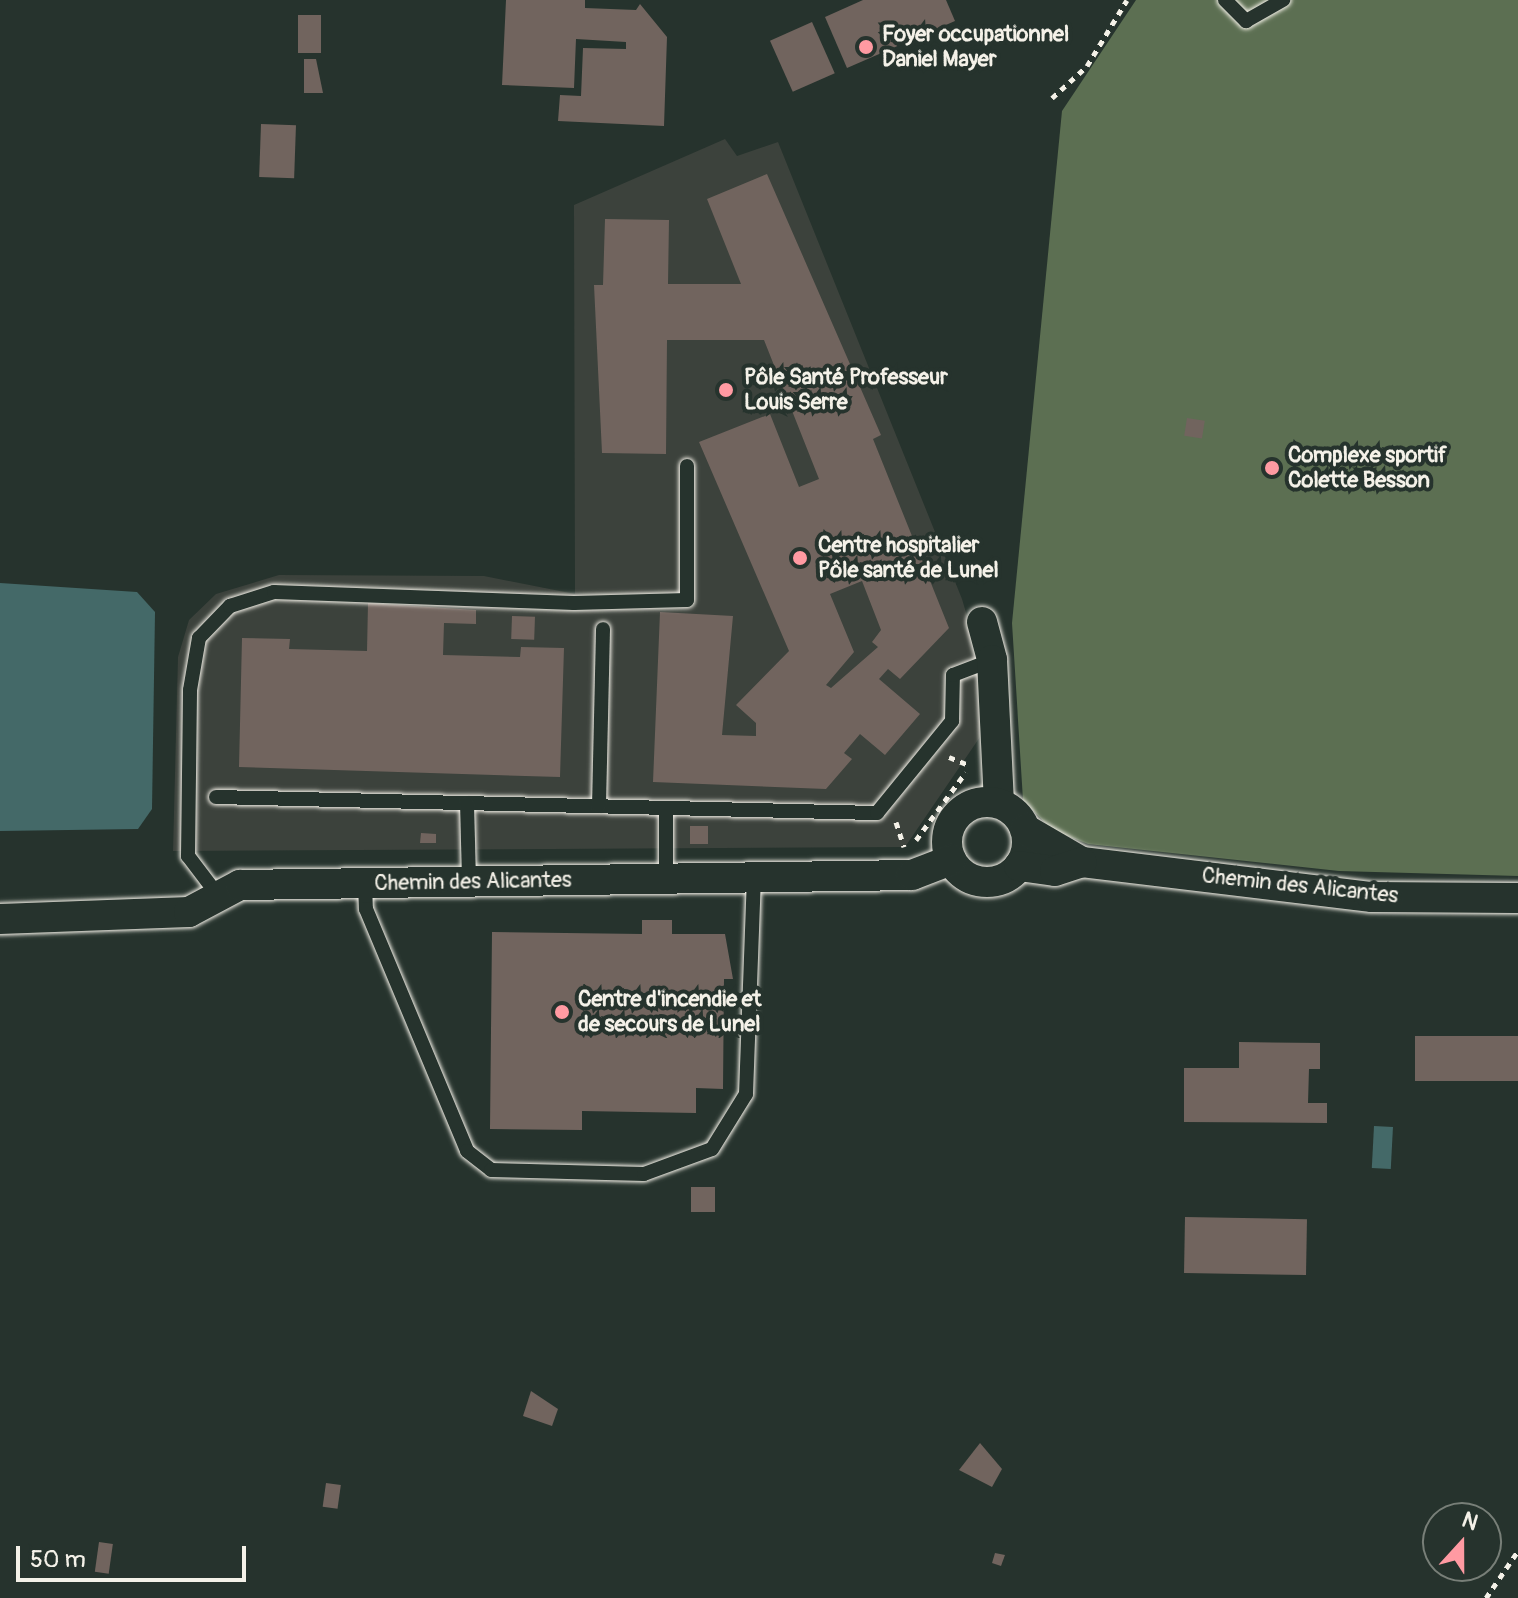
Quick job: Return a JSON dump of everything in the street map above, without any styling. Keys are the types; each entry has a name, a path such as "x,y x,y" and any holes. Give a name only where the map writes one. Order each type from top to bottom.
{"street":[{"path":"982,622 992,660 999,803 1025,829 1019,866 984,882 951,860 952,821 973,804 999,803"},
{"name":"Chemin des Alicantes","path":"1025,829 1082,862 1372,897 1518,898"},
{"name":"Chemin des Alicantes","path":"0,919 153,916 220,899 240,885 912,875 951,860"},
{"name":"Chemin des Alicantes","path":"1019,866 1055,871 1082,862"}],"lane":[{"path":"1225,0 1246,21 1283,0"},
{"path":"220,899 188,856 190,690 199,638 230,606 274,592 574,603 687,600 687,466"},
{"path":"599,806 603,629"},
{"path":"216,797 877,813 952,721 953,675 992,660"},
{"path":"467,803 469,882"},
{"path":"666,808 666,880"},
{"path":"365,883 366,909 467,1151 491,1170 644,1174 712,1149 746,1094 754,878"}],"path":[{"path":"1052,98 1087,66 1127,0"},
{"path":"889,798 912,875"},
{"path":"1486,1598 1518,1551"}],"shaded area":[{"name":"Pôle Santé Professeur Louis Serre","path":"725,139 737,156 778,142 962,599 988,687 980,737 905,847 173,851 178,657 189,620 216,594 279,575 484,576 575,594 574,205"}],"green space":[{"name":"Complexe sportif Colette Besson","path":"1136,0 1518,0 1518,876 1339,871 1088,844 1052,830 1023,800 1012,623 1062,111"}],"water":[{"path":"0,583 137,592 155,612 152,809 138,829 0,831"},
{"path":"1374,1126 1393,1127 1391,1169 1372,1168"}],"building":[{"path":"506,0 585,0 585,8 636,10 640,4 667,37 664,126 558,121 560,95 581,96 583,48 626,49 626,42 576,39 574,88 502,85"},
{"name":"Foyer occupationnel Daniel Mayer","path":"863,0 946,0 955,21 847,68 825,17"},
{"path":"298,15 321,15 321,53 298,53"},
{"path":"812,22 835,73 793,92 770,41"},
{"path":"304,59 316,59 323,93 304,93"},
{"path":"261,124 296,125 294,178 259,177"},
{"path":"767,174 881,435 873,439 949,628 900,679 888,669 879,679 920,714 885,755 860,734 844,753 852,759 826,789 653,782 660,612 733,616 722,735 756,736 756,723 736,705 789,651 699,442 770,414 799,487 819,479 764,340 667,340 666,454 602,453 594,285 603,285 605,219 669,220 668,284 741,284 707,199","holes":["862,581 881,630 872,642 878,647 831,688 826,685 854,652 830,594"]},
{"path":"1187,418 1205,421 1202,439 1184,436"},
{"path":"368,603 476,610 476,624 444,623 443,655 520,657 521,647 564,648 560,777 239,767 242,638 290,639 289,649 367,651"},
{"path":"512,616 535,617 534,640 511,639"},
{"path":"690,826 708,826 708,844 690,844"},
{"path":"421,833 436,834 436,843 420,843"},
{"path":"642,920 672,920 672,934 725,934 733,979 724,979 723,1089 696,1088 696,1113 582,1111 582,1130 490,1129 492,932 642,934"},
{"path":"1415,1036 1518,1036 1518,1081 1415,1081"},
{"path":"1239,1042 1320,1043 1320,1069 1309,1069 1308,1103 1327,1103 1327,1123 1184,1122 1184,1068 1239,1068"},
{"path":"691,1187 715,1187 715,1212 691,1212"},
{"path":"1185,1217 1307,1219 1306,1275 1184,1273"},
{"path":"531,1391 558,1409 552,1426 523,1416"},
{"path":"980,1443 1002,1469 992,1487 959,1470"},
{"path":"326,1483 341,1485 338,1509 323,1507"},
{"path":"99,1542 113,1544 109,1574 95,1572"},
{"path":"995,1553 1005,1555 1001,1566 992,1563"}],"place":[{"name":"Foyer occupationnel Daniel Mayer","path":"866,47"},
{"name":"Pôle Santé Professeur Louis Serre","path":"726,390"},
{"name":"Complexe sportif Colette Besson","path":"1272,468"},
{"name":"Centre hospitalier Pôle santé de Lunel","path":"800,558"},
{"name":"Centre d'incendie et de secours de Lunel","path":"562,1012"}]}
